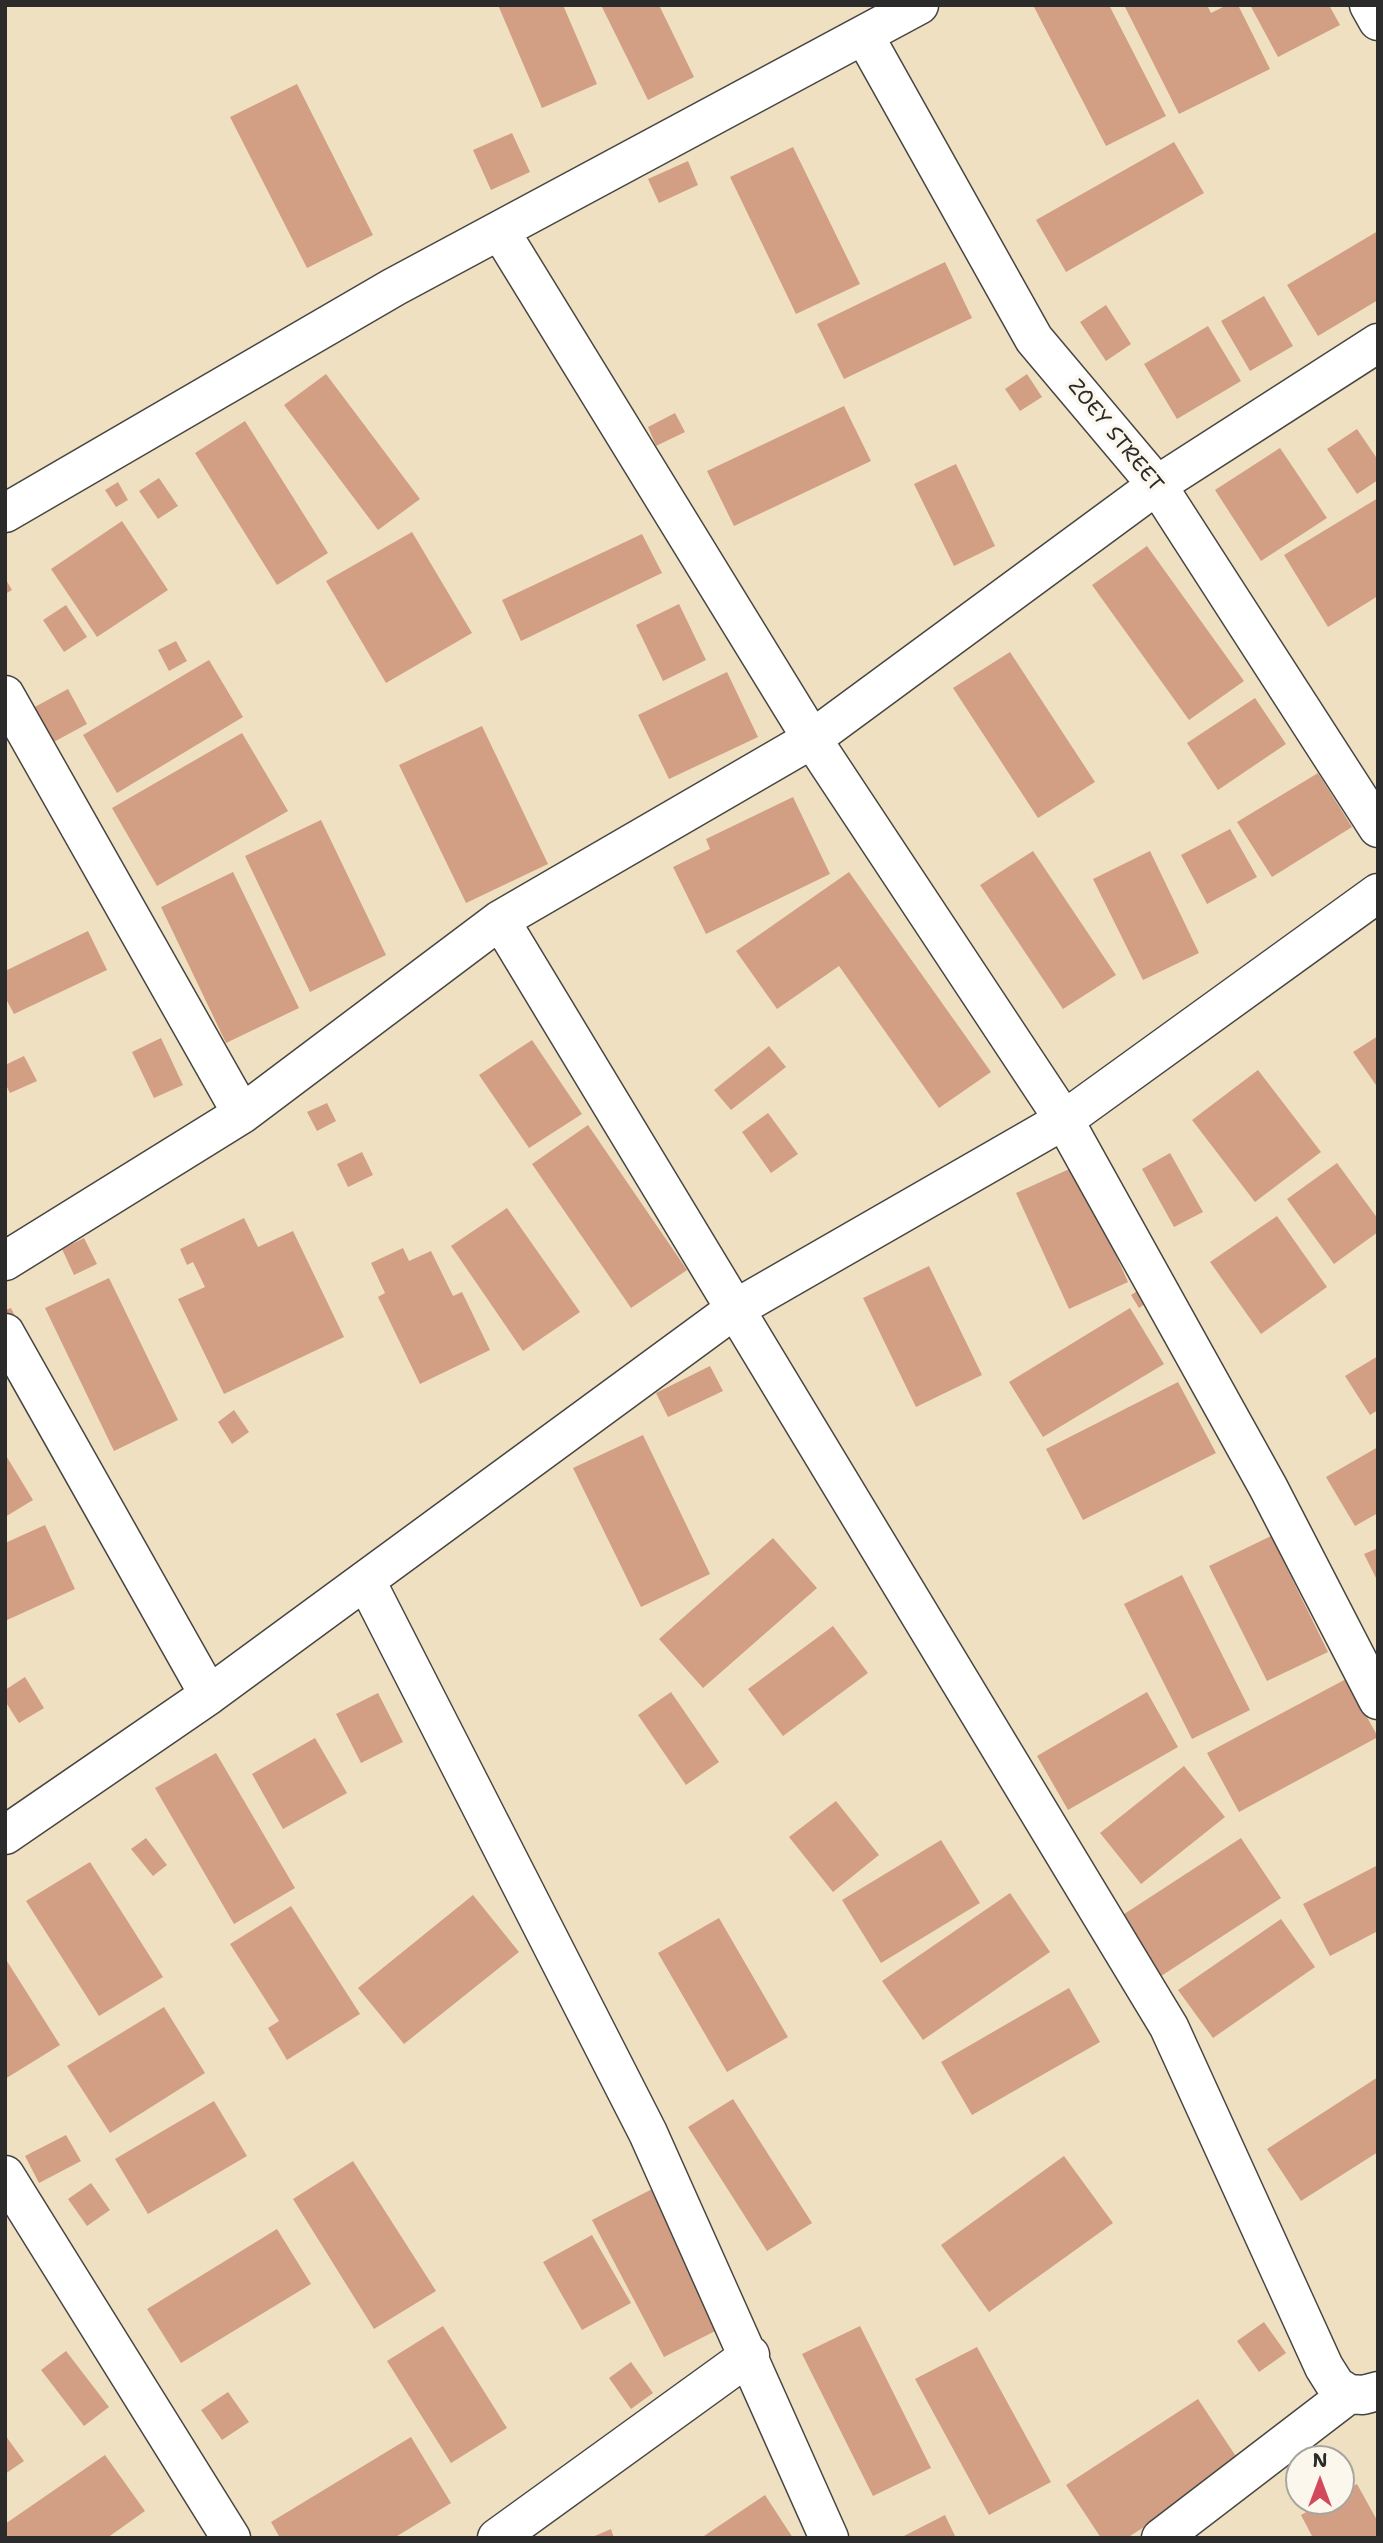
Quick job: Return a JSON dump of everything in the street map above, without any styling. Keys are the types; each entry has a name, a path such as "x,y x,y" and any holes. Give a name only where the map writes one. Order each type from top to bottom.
{"street":[{"path":"5,513 394,287 865,37 919,5"},
{"path":"1369,5 1378,21"},
{"name":"ZOEY STREET","path":"865,37 1034,339 1157,485 1378,828"},
{"path":"500,231 813,739 1064,1120 1268,1487 1378,1699"},
{"path":"5,1261 242,1114 500,919 813,739 1157,485 1378,343"},
{"path":"5,695 242,1114"},
{"path":"5,1835 209,1695 735,1309 1064,1120 1378,893"},
{"path":"500,919 1169,2028 1324,2367 1336,2386 1363,2392"},
{"path":"5,1333 209,1695"},
{"path":"366,1581 648,2133 750,2355 829,2538"},
{"path":"5,2175 231,2538"},
{"path":"497,2538 750,2355"},
{"path":"1161,2538 1363,2392"}],"building":[{"path":"498,5 563,5 597,84 542,108"},
{"path":"601,5 659,5 694,77 648,100"},
{"path":"1033,5 1109,5 1166,116 1106,146"},
{"path":"1124,5 1207,5 1211,13 1227,5 1238,5 1270,69 1179,114"},
{"path":"1250,5 1329,5 1340,25 1278,57"},
{"path":"297,84 373,235 307,268 230,117"},
{"path":"512,133 530,172 491,190 473,150"},
{"path":"1174,142 1204,193 1066,272 1036,220"},
{"path":"793,147 860,284 796,314 730,177"},
{"path":"688,161 698,185 659,203 648,179"},
{"path":"1378,231 1378,300 1318,336 1287,285"},
{"path":"945,262 972,318 844,379 817,324"},
{"path":"1264,296 1293,346 1250,371 1221,321"},
{"path":"1106,305 1131,344 1106,361 1080,322"},
{"path":"1208,326 1241,381 1177,419 1144,364"},
{"path":"326,374 420,499 378,530 284,405"},
{"path":"1027,374 1042,397 1020,411 1005,389"},
{"path":"844,406 871,461 734,526 707,471"},
{"path":"675,413 685,432 656,446 648,427"},
{"path":"245,421 328,553 277,585 195,453"},
{"path":"1357,429 1378,460 1378,480 1357,494 1327,449"},
{"path":"1280,448 1327,518 1261,561 1215,490"},
{"path":"956,464 995,546 954,566 914,484"},
{"path":"159,478 178,506 158,519 139,491"},
{"path":"118,482 128,500 116,507 105,490"},
{"path":"1378,498 1378,596 1328,627 1284,555"},
{"path":"122,521 168,590 97,637 51,569"},
{"path":"412,532 472,633 386,683 326,581"},
{"path":"642,534 662,573 521,641 502,600"},
{"path":"1147,546 1244,681 1189,720 1092,585"},
{"path":"5,578 12,590 5,594"},
{"path":"679,604 706,660 663,681 636,625"},
{"path":"66,605 87,637 64,652 43,620"},
{"path":"176,641 187,661 169,671 158,650"},
{"path":"1010,652 1095,782 1038,818 953,688"},
{"path":"209,660 243,717 117,793 83,735"},
{"path":"727,672 758,737 669,779 638,715"},
{"path":"68,689 87,724 50,744 31,709"},
{"path":"1255,698 1286,744 1218,790 1187,743"},
{"path":"482,726 548,864 466,903 399,765"},
{"path":"242,733 288,811 157,886 112,808"},
{"path":"1318,773 1352,827 1272,877 1237,822"},
{"path":"793,797 830,874 706,934 673,867 710,849 706,839"},
{"path":"321,820 386,955 310,992 245,856"},
{"path":"1230,829 1257,877 1207,904 1181,855"},
{"path":"1033,851 1116,975 1063,1009 980,885"},
{"path":"1150,851 1199,953 1143,980 1093,879"},
{"path":"233,872 299,1008 226,1043 161,907"},
{"path":"849,872 991,1072 939,1108 839,966 777,1009 736,951"},
{"path":"88,931 107,970 14,1014 5,997 5,971"},
{"path":"1378,1036 1378,1088 1353,1052"},
{"path":"161,1038 183,1085 154,1098 132,1052"},
{"path":"532,1040 582,1114 529,1148 479,1075"},
{"path":"769,1046 786,1067 731,1110 714,1090"},
{"path":"24,1056 37,1081 10,1093 5,1083 5,1065"},
{"path":"1258,1070 1321,1152 1255,1202 1192,1120"},
{"path":"327,1103 336,1121 317,1131 307,1112"},
{"path":"768,1113 798,1154 771,1173 742,1132"},
{"path":"588,1125 687,1270 631,1308 532,1164"},
{"path":"362,1152 373,1175 348,1187 337,1164"},
{"path":"1170,1153 1203,1212 1174,1227 1142,1169"},
{"path":"1337,1163 1378,1219 1378,1232 1334,1264 1287,1199"},
{"path":"1076,1166 1128,1282 1069,1309 1016,1193"},
{"path":"507,1208 580,1312 523,1351 451,1246"},
{"path":"1277,1216 1327,1287 1261,1334 1210,1262"},
{"path":"244,1218 258,1247 293,1231 344,1337 224,1394 178,1299 205,1287 193,1262 187,1265 180,1249"},
{"path":"84,1238 97,1264 74,1275 62,1249"},
{"path":"403,1248 409,1261 431,1251 453,1296 462,1292 490,1350 420,1384 378,1297 385,1293 371,1263"},
{"path":"929,1266 982,1375 916,1407 863,1298"},
{"path":"109,1278 178,1420 114,1451 45,1308"},
{"path":"1147,1285 1155,1297 1139,1308 1131,1295"},
{"path":"11,1308 17,1320 5,1326 5,1310"},
{"path":"1130,1308 1164,1364 1043,1437 1009,1382"},
{"path":"1378,1356 1378,1410 1370,1415 1345,1376"},
{"path":"710,1366 723,1391 668,1417 656,1393"},
{"path":"1178,1382 1216,1453 1083,1520 1046,1449"},
{"path":"234,1410 249,1432 232,1444 218,1422"},
{"path":"643,1435 710,1574 641,1607 573,1468"},
{"path":"1378,1447 1378,1513 1355,1526 1326,1477"},
{"path":"5,1454 33,1500 5,1517"},
{"path":"45,1525 75,1589 5,1621 5,1543"},
{"path":"1271,1536 1328,1652 1267,1681 1209,1566"},
{"path":"773,1538 817,1588 703,1688 659,1639"},
{"path":"1378,1548 1378,1582 1364,1554"},
{"path":"1182,1575 1250,1710 1192,1739 1124,1604"},
{"path":"833,1626 868,1673 783,1736 748,1689"},
{"path":"25,1677 44,1708 19,1723 5,1701 5,1690"},
{"path":"1346,1679 1378,1737 1239,1812 1207,1753"},
{"path":"671,1692 719,1762 686,1785 638,1715"},
{"path":"1147,1692 1178,1747 1068,1810 1037,1756"},
{"path":"378,1693 403,1742 361,1763 336,1714"},
{"path":"315,1738 347,1793 283,1829 252,1774"},
{"path":"216,1753 295,1888 234,1924 155,1788"},
{"path":"1184,1766 1225,1817 1141,1884 1100,1833"},
{"path":"836,1801 879,1855 833,1892 789,1837"},
{"path":"146,1838 167,1865 153,1876 131,1849"},
{"path":"1241,1838 1281,1898 1155,1980 1115,1920"},
{"path":"941,1840 980,1903 881,1963 842,1900"},
{"path":"90,1862 163,1977 99,2016 26,1901"},
{"path":"1378,1865 1378,1931 1330,1956 1303,1904"},
{"path":"1010,1893 1050,1952 923,2040 882,1981"},
{"path":"473,1895 519,1952 404,2044 358,1988"},
{"path":"291,1906 360,2014 287,2060 268,2028 279,2021 230,1944"},
{"path":"719,1918 788,2037 727,2072 658,1953"},
{"path":"1281,1919 1315,1967 1213,2038 1178,1990"},
{"path":"5,1958 60,2045 5,2079"},
{"path":"1069,1988 1100,2042 972,2115 941,2062"},
{"path":"164,2007 205,2073 110,2133 67,2066"},
{"path":"1378,2077 1378,2152 1301,2201 1267,2149"},
{"path":"733,2099 812,2223 767,2251 688,2127"},
{"path":"214,2101 247,2156 148,2214 115,2159"},
{"path":"66,2135 81,2161 39,2183 25,2156"},
{"path":"1064,2156 1113,2223 989,2312 941,2245"},
{"path":"353,2161 436,2291 374,2329 293,2199"},
{"path":"91,2183 110,2210 87,2226 68,2199"},
{"path":"658,2186 729,2324 664,2357 592,2220"},
{"path":"277,2229 311,2284 181,2363 147,2309"},
{"path":"592,2235 631,2303 582,2330 543,2262"},
{"path":"1264,2322 1286,2353 1259,2372 1237,2341"},
{"path":"443,2326 507,2428 451,2463 387,2361"},
{"path":"860,2326 931,2468 873,2496 802,2354"},
{"path":"977,2347 1051,2482 989,2515 915,2379"},
{"path":"66,2351 109,2407 84,2426 41,2370"},
{"path":"631,2362 653,2393 631,2409 609,2378"},
{"path":"228,2392 249,2422 222,2440 201,2410"},
{"path":"1198,2399 1241,2464 1127,2538 1101,2538 1066,2485"},
{"path":"5,2435 24,2461 5,2474"},
{"path":"411,2437 451,2503 394,2538 280,2538 271,2522"},
{"path":"105,2455 145,2511 107,2538 5,2538 5,2524"},
{"path":"1357,2484 1378,2522 1378,2538 1313,2538 1301,2515 1355,2515"},
{"path":"765,2495 793,2538 701,2538"},
{"path":"945,2515 956,2538 900,2538"},
{"path":"611,2529 614,2538 590,2538"}]}
